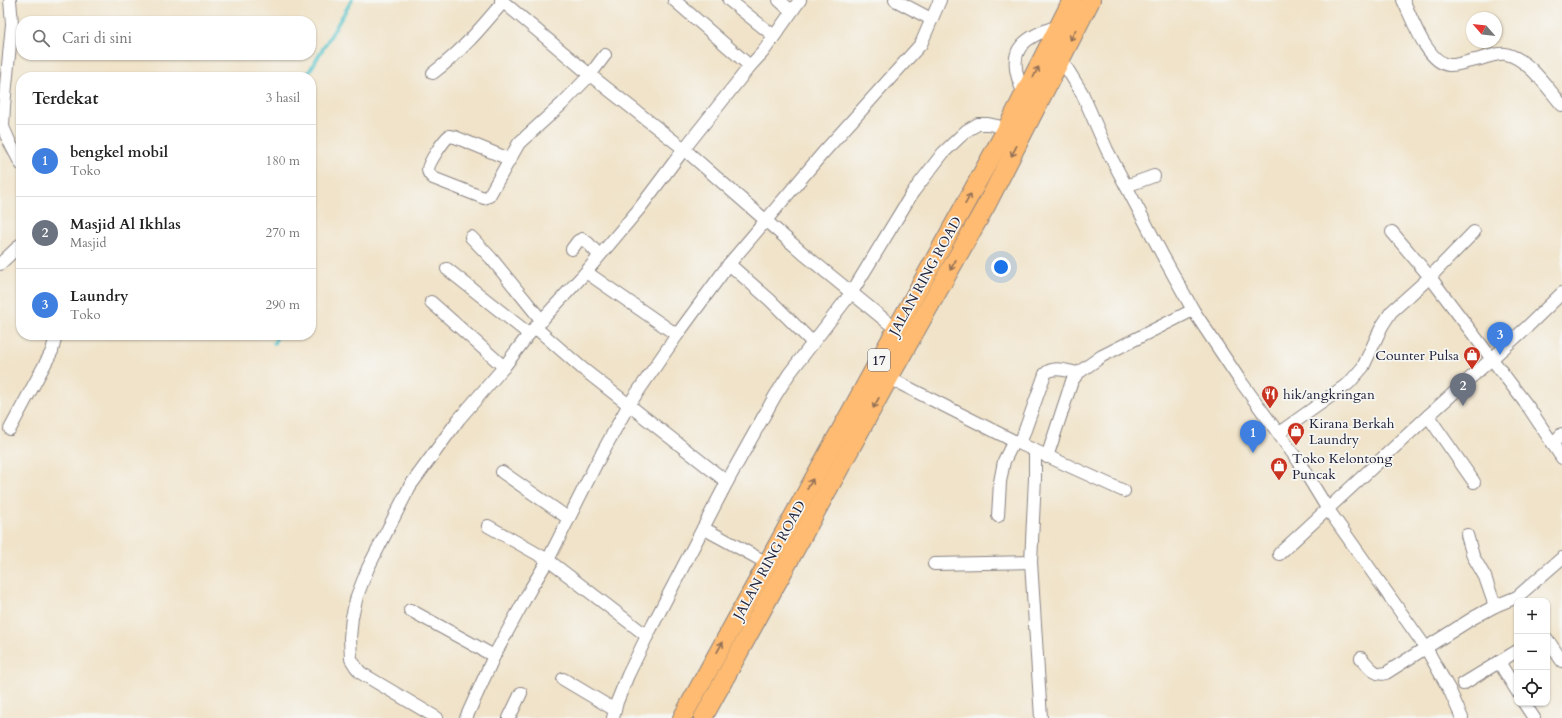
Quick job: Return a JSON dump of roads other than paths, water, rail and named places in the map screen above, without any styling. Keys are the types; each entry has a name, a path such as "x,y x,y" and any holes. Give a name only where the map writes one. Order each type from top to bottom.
{"highway":[{"name":"JALAN RING ROAD","path":"682,718 767,563 890,324 1007,128 1072,0"},
{"name":"JALAN RING ROAD","path":"703,718 889,378 987,204 1091,0"},
{"path":"705,674 722,683"}],"street":[{"path":"10,0 12,24 2,107 3,127 16,154"},
{"path":"674,0 750,66"},
{"path":"729,0 774,36"},
{"path":"779,0 791,11"},
{"path":"437,718 361,672 351,659 350,638 352,617 357,596 368,568 410,486 459,419 639,209 684,149 750,66 763,52 800,0"},
{"path":"895,0 931,20"},
{"path":"466,718 494,656 548,560 596,464 628,406 677,335 729,264 822,154 921,44 940,0"},
{"path":"1403,0 1426,47 1440,62 1450,65 1505,54 1516,58 1531,69 1562,105"},
{"path":"433,73 468,43 502,1 590,75 684,149 809,259 890,324"},
{"path":"0,30 12,24"},
{"path":"1024,94 1017,78 1015,67 1016,55 1022,45 1036,33 1059,26"},
{"path":"509,159 455,137 448,136 442,141 428,168 429,174 432,178 484,198 489,196 519,143 562,104 590,75 605,55"},
{"path":"1060,61 1066,67 1082,93 1107,150 1193,310 1239,379 1299,462 1327,508 1426,648 1450,691 1462,718"},
{"path":"563,679 614,714 628,675 703,528 775,396 789,374 812,342 852,292 913,192 943,153 956,139 978,124 988,124 1007,128"},
{"path":"1126,186 1154,176"},
{"path":"1392,232 1430,277 1529,408 1562,458"},
{"path":"1279,433 1349,383 1363,367 1382,326 1391,312 1430,277 1474,232"},
{"path":"471,237 491,258 536,328"},
{"path":"572,249 578,241 582,239 599,255"},
{"path":"0,264 16,249"},
{"path":"729,264 770,300 812,342"},
{"path":"447,269 536,328 628,406 728,482"},
{"path":"586,272 677,335"},
{"path":"1279,554 1327,508 1491,358 1526,328 1562,293"},
{"path":"431,302 504,367"},
{"path":"1047,457 1072,381 1078,372 1102,356 1193,310"},
{"path":"10,429 52,351 55,340"},
{"path":"998,516 1000,482 1004,461 1017,442 1045,374 1049,369 1053,368 1078,372"},
{"path":"889,378 1047,457 1124,491"},
{"path":"1428,416 1474,482"},
{"path":"1552,444 1562,434"},
{"path":"1035,451 1031,562 1041,718"},
{"path":"502,472 568,518"},
{"path":"488,526 548,560 648,636"},
{"path":"703,528 767,563"},
{"path":"1467,535 1473,556 1485,577 1495,606"},
{"path":"1519,598 1562,558"},
{"path":"934,564 1031,562"},
{"path":"1361,658 1375,672 1383,674 1495,606 1514,600"},
{"path":"410,610 494,656"},
{"path":"1550,643 1562,661"},
{"path":"1463,684 1514,652"},
{"path":"1499,662 1514,687"},
{"path":"508,718 521,693"},
{"path":"1526,706 1534,718"}],"waterway":[{"path":"309,72 352,0"}],"place":[{"name":"Laundry","path":"1500,355"},
{"name":"Counter Pulsa","path":"1472,370"},
{"name":"Masjid Al Ikhlas","path":"1463,406"},
{"name":"hik/angkringan","path":"1270,409"},
{"name":"Kirana Berkah Laundry","path":"1296,446"},
{"name":"bengkel mobil","path":"1253,453"},
{"name":"Toko Kelontong Puncak","path":"1279,481"}]}
